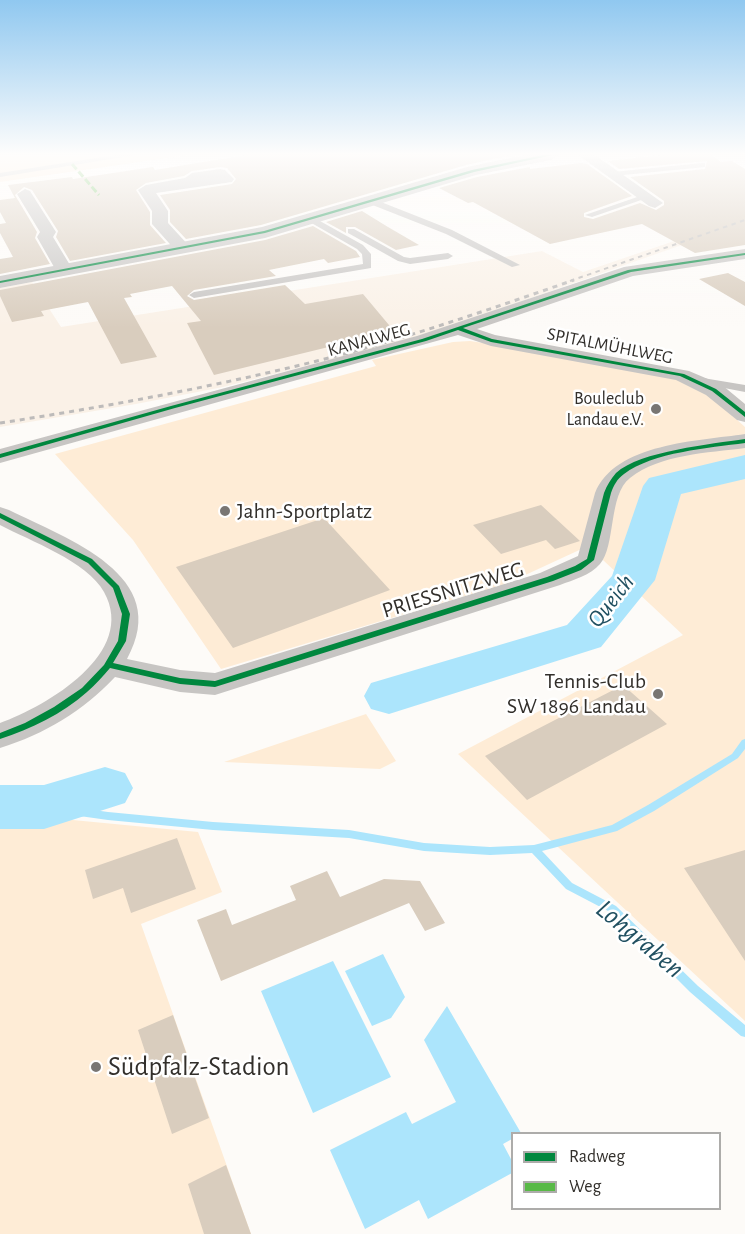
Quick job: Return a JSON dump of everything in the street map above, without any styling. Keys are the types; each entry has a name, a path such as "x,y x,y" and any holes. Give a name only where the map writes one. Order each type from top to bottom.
{"street":[{"path":"36,213 48,232 45,237 64,270"},
{"path":"160,213 160,224 183,248"},
{"path":"0,282 256,234 334,213"},
{"name":"KANALWEG","path":"0,456 173,407 360,359 460,329 630,271 745,254"},
{"name":"SPITALMÜHLWEG","path":"460,329 491,340 668,371 694,379 714,390 745,415"},
{"name":"PRIESSNITZWEG","path":"109,665 180,681 215,684 578,568 590,560 612,483 628,468 653,458 745,441"},
{"path":"0,515 90,561 113,580 122,596 126,610 123,640 109,665 94,682 60,708 17,730 0,735"}],"lane":[{"path":"400,213 449,232 515,265"},
{"path":"589,214 595,213"},
{"path":"318,217 401,259 410,261 448,256"},
{"path":"194,295 368,266 366,254 360,247 318,217"},
{"path":"694,379 733,384 745,389"}],"shaded area":[{"path":"680,239 696,240 446,328 377,348 223,387 0,427 0,288 32,282 61,327 542,251 583,272"},
{"path":"470,341 622,364 680,376 705,391 745,427 745,1021 458,754 683,635 588,546 508,583 221,669 133,540 55,454 376,366 372,360 453,342"},
{"path":"366,714 396,761 380,769 224,762"},
{"name":"Südpfalz-Stadion","path":"0,815 198,832 222,892 141,924 251,1234 0,1234"}],"water":[{"path":"383,954 405,997 391,1018 372,1026 345,971"},
{"path":"333,961 391,1077 313,1113 261,991"},
{"path":"447,1006 520,1132 511,1132 511,1140 503,1144 511,1159 511,1174 428,1219 419,1200 365,1229 330,1150 406,1112 412,1124 456,1102 424,1040"}],"building":[{"path":"0,213 25,213 37,232 35,238 50,264 0,274 0,259 13,257 0,233 0,224 6,223"},
{"path":"46,213 150,213 150,225 166,243 70,261 56,237 58,231"},
{"path":"170,213 303,213 261,225 186,239 170,222"},
{"path":"357,213 365,213 419,245 396,250 355,227 346,227 346,233 326,222"},
{"path":"492,213 585,213 584,217 593,219 612,213 745,213 745,245 695,253 642,224 550,244"},
{"path":"313,226 356,251 360,257 328,263 324,259 269,270 276,276 194,290 187,296 194,300 285,285 305,304 363,294 394,331 214,375 187,323 201,321 172,286 130,294 132,297 124,298 157,357 121,364 88,302 41,311 44,316 12,322 0,296 0,290 265,240"},
{"path":"728,273 745,282 745,306 699,279"},
{"path":"541,505 580,541 555,549 546,540 501,554 473,525"},
{"path":"324,518 390,590 233,648 176,567"},
{"path":"623,685 667,724 527,800 485,756"},
{"path":"177,838 196,889 131,913 123,888 93,899 85,870"},
{"path":"745,850 745,961 684,868"},
{"path":"327,871 340,897 384,879 420,881 445,923 425,931 409,903 221,981 197,920 226,909 232,925 296,900 290,886"},
{"path":"173,1015 209,1118 172,1134 138,1030"},
{"path":"226,1165 251,1234 204,1234 188,1184"}],"waterway":[{"name":"Queich","path":"389,696 584,636 633,580 663,486 745,467"},
{"path":"534,849 614,828 735,756 745,742"},
{"name":"Queich","path":"0,807 44,807 105,788"},
{"path":"44,807 213,826 349,834 424,847 490,851 534,849"},
{"name":"Lohgraben","path":"534,849 569,886 613,909 694,989 745,1032"}],"railway":[{"path":"570,281 745,220"},
{"path":"0,423 88,409 305,364 405,336 574,280"}],"cycle path":[{"path":"0,282 265,232 331,213"},
{"path":"0,456 424,340 630,271 745,254"},
{"path":"460,329 491,340 682,375 714,390 745,415"},
{"path":"109,665 180,681 215,684 550,579 578,568 590,560 611,484 620,473 652,458 745,441"},
{"path":"0,515 90,561 116,587 126,614 122,641 107,666 85,690 57,710 0,736"}],"place":[{"name":"Bouleclub Landau e.V.","path":"656,409"},
{"name":"Jahn-Sportplatz","path":"225,511"},
{"name":"Tennis-Club SW 1896 Landau","path":"658,694"},
{"name":"Südpfalz-Stadion","path":"96,1067"}]}
